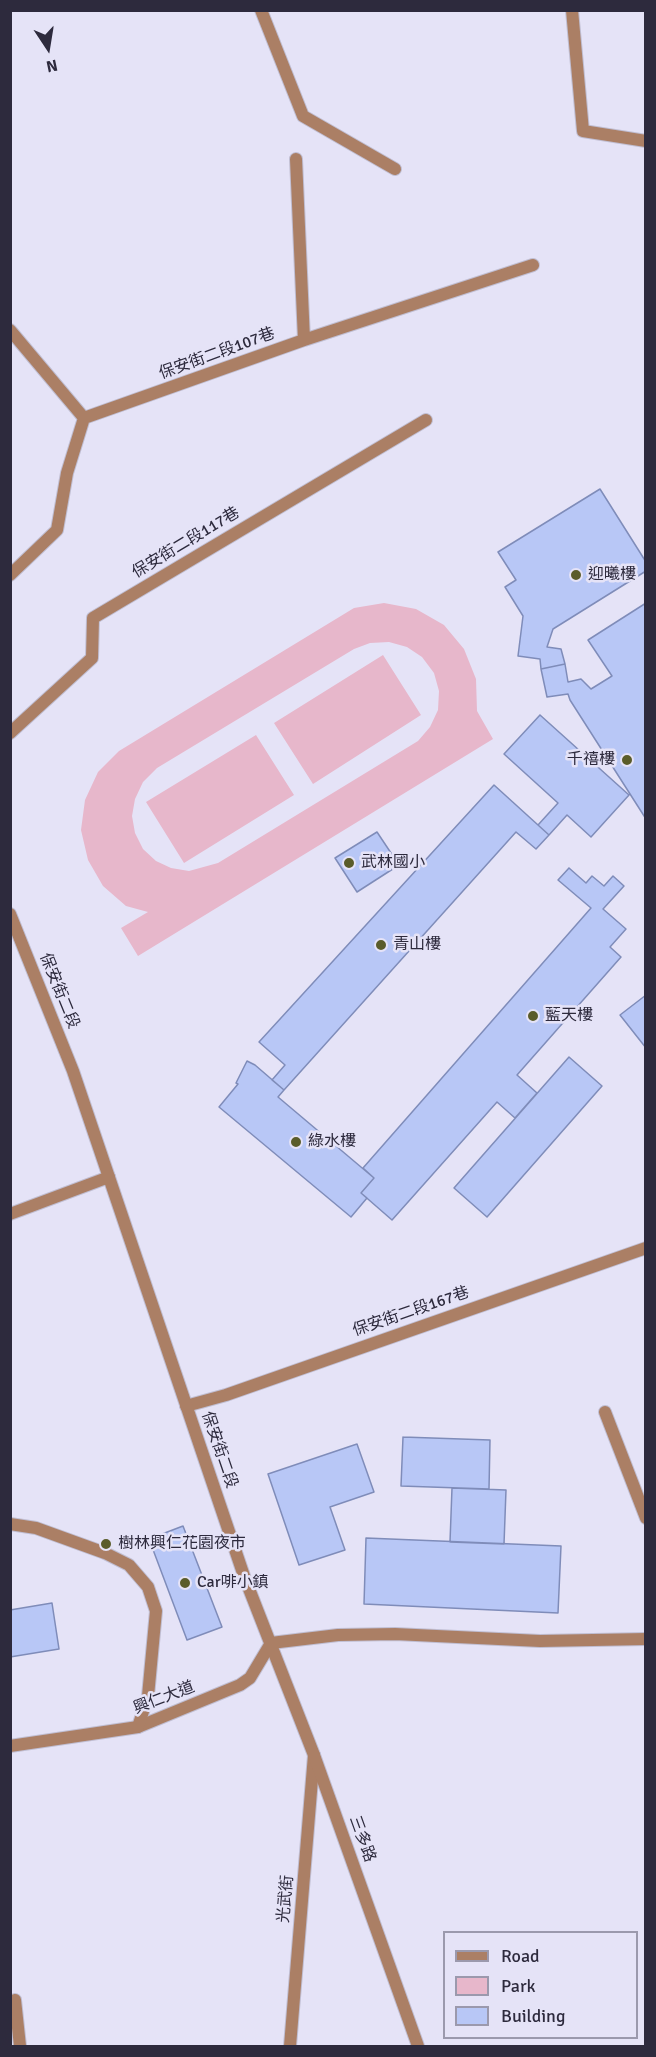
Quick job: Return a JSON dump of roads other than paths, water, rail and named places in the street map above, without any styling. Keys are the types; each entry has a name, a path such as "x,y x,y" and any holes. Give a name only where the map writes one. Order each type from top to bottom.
{"street":[{"path":"261,10 303,116 395,169"},
{"path":"572,10 583,131 645,141"},
{"path":"296,159 304,340"},
{"name":"保安街二段107巷","path":"84,418 304,340 533,265"},
{"path":"10,330 84,418 67,474 57,530 10,575"},
{"name":"保安街二段117巷","path":"10,734 92,658 93,618 426,420"},
{"name":"保安街二段","path":"10,914 73,1071 244,1576 271,1643"},
{"path":"10,1214 109,1178"},
{"name":"保安街二段167巷","path":"186,1406 226,1395 645,1248"},
{"path":"605,1412 645,1518"},
{"path":"10,1524 36,1528 105,1553 129,1565 148,1587 156,1611 148,1696 138,1727"},
{"path":"271,1643 338,1635 395,1634 540,1641 645,1639"},
{"name":"興仁大道","path":"10,1746 138,1727 240,1686 250,1678 271,1643"},
{"name":"三多路","path":"271,1643 314,1755 418,2046"},
{"name":"光武街","path":"290,2046 314,1755"},
{"path":"15,2000 20,2046"}],"place":[{"name":"迎曦樓","path":"576,575"},
{"name":"千禧樓","path":"627,760"},
{"name":"武林國小","path":"349,863"},
{"name":"青山樓","path":"381,945"},
{"name":"藍天樓","path":"533,1016"},
{"name":"綠水樓","path":"296,1142"},
{"name":"樹林興仁花園夜市","path":"106,1544"},
{"name":"Car啡小鎮","path":"185,1583"}]}
